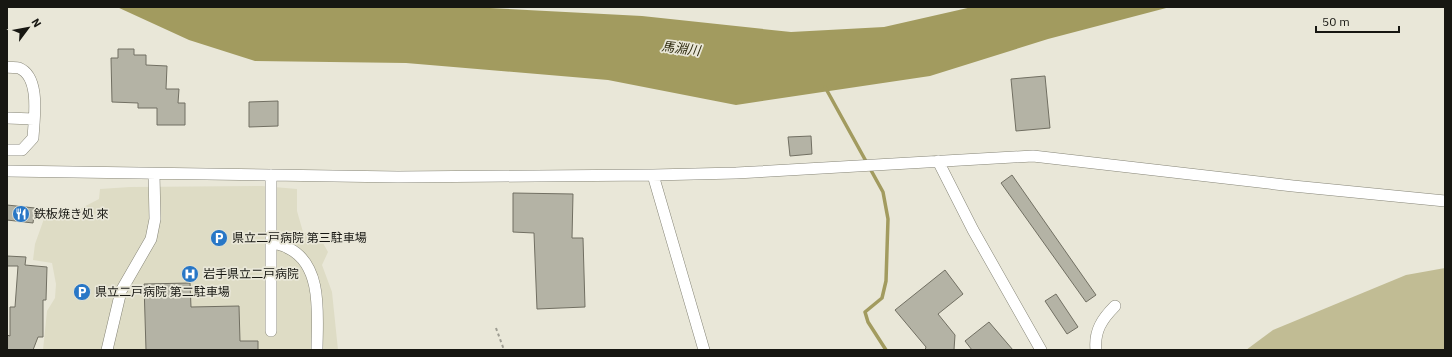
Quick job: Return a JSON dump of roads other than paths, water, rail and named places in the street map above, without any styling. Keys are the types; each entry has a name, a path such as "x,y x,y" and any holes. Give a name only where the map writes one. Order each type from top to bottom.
{"street":[{"path":"7,68 19,68 29,76 34,90 33,138 22,150 7,150"},
{"path":"7,118 34,119"},
{"path":"7,171 406,177 653,175 885,165 1033,156 1293,186 1445,201"},
{"path":"938,161 973,230 1041,350"},
{"path":"107,350 122,291 151,240 155,219 154,174"},
{"path":"271,175 271,331"},
{"path":"653,175 704,350"},
{"path":"271,242 289,248 300,256 309,269 317,300 317,350"},
{"path":"1096,350 1095,340 1103,318 1115,306"}],"water":[{"name":"馬淵川","path":"117,7 470,7 642,16 791,32 884,27 972,7 1170,7 1048,39 930,76 736,105 608,80 406,63 255,61 189,40"}],"waterway":[{"path":"825,87 883,192 888,219 886,281 882,298 865,312 868,322 886,350"}],"place":[{"name":"鉄板焼き処 來","path":"21,214"},
{"name":"県立二戸病院 第三駐車場","path":"219,238"},
{"name":"岩手県立二戸病院","path":"190,274"},
{"name":"県立二戸病院 第二駐車場","path":"82,292"}]}
